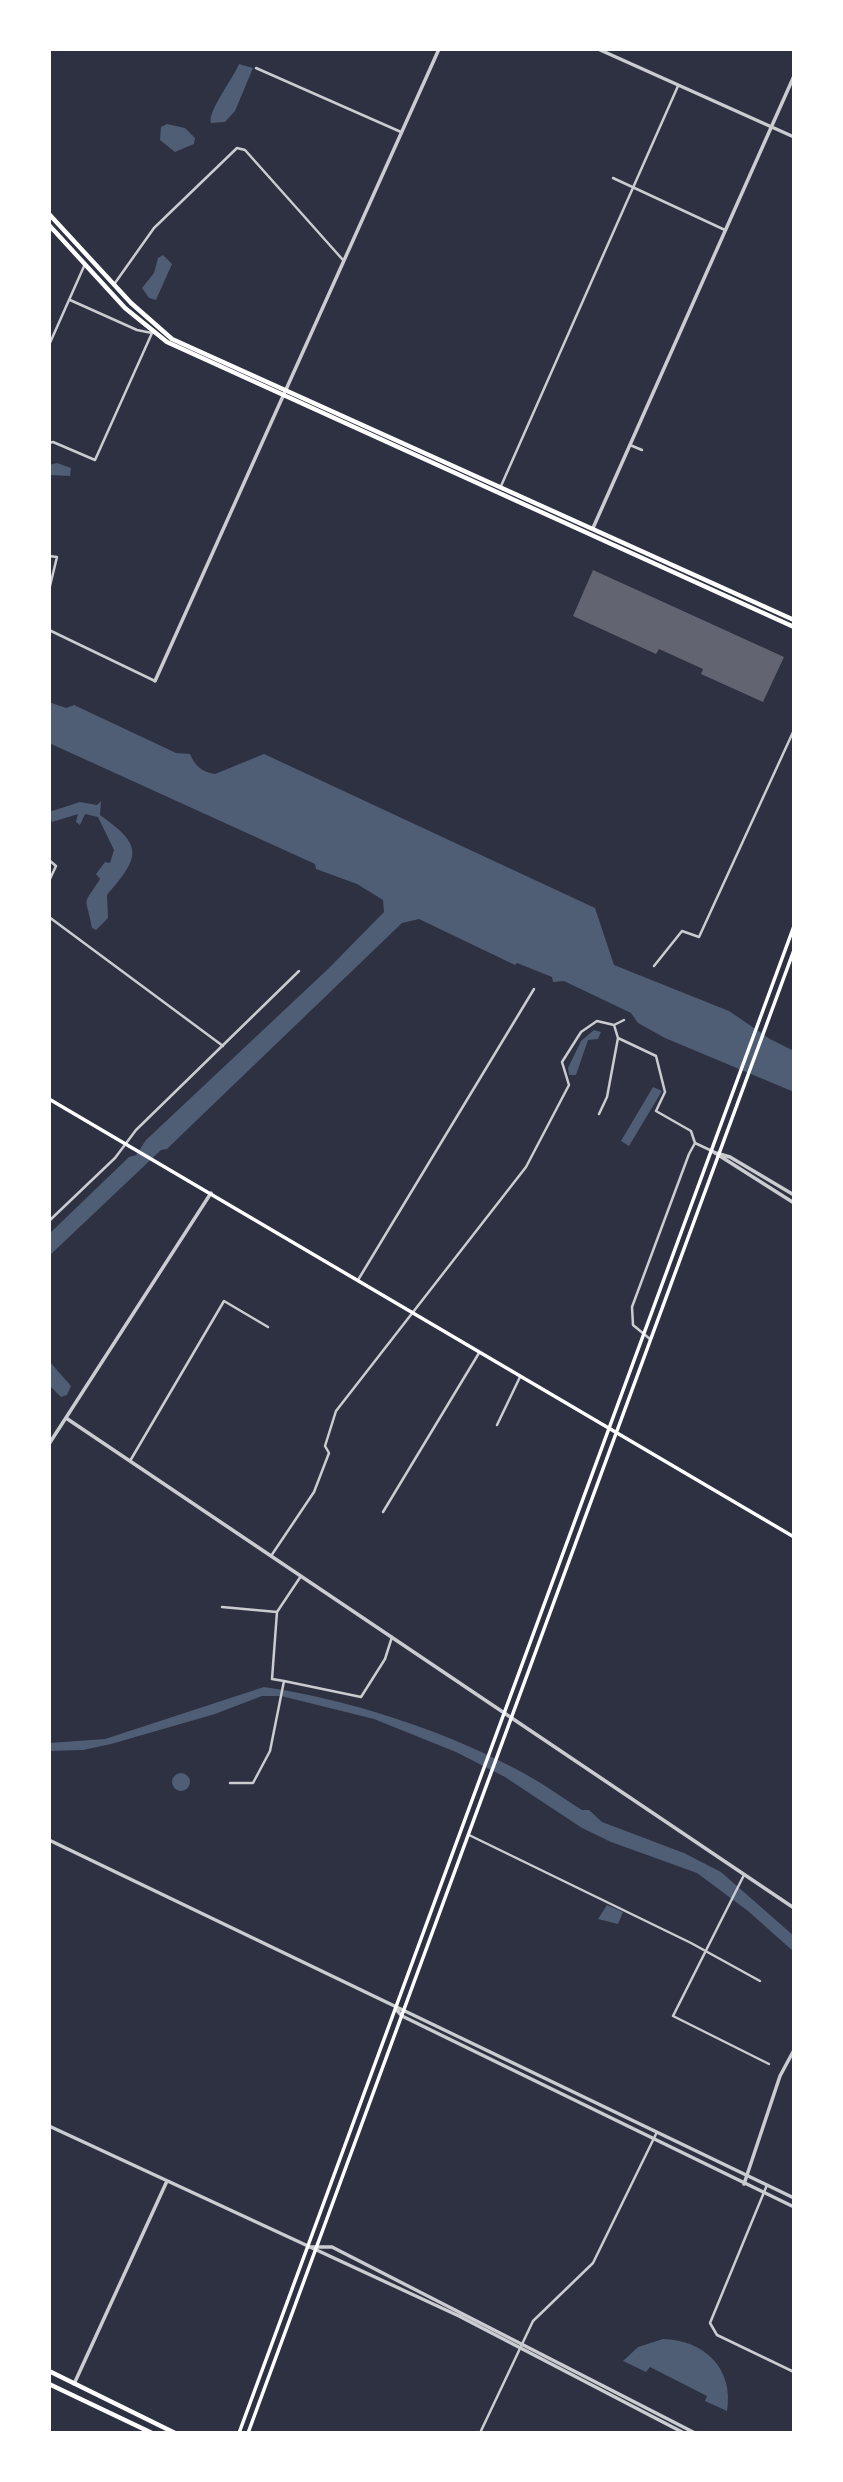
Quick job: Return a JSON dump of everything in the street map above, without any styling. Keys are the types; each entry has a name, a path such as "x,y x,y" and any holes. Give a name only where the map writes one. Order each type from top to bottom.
{"main road":[{"path":"49,214 114,285 172,339 283,392"},
{"path":"49,225 152,333 794,620"},
{"path":"591,531 794,627"},
{"path":"238,2432 645,1337 794,926"},
{"path":"248,2433 794,950"},
{"path":"49,1099 794,1537"},
{"path":"444,1877 452,1881"},
{"path":"49,2371 175,2433"},
{"path":"49,2384 152,2433"}],"street":[{"path":"49,630 155,681 439,49"},
{"path":"598,49 794,138"},
{"path":"256,68 401,132"},
{"path":"591,531 794,76"},
{"path":"500,490 679,86"},
{"path":"114,285 154,228 193,194 237,148 245,150 343,260"},
{"path":"613,178 726,230"},
{"path":"49,345 85,264"},
{"path":"49,443 53,442 95,460 152,333 137,330 70,300"},
{"path":"630,445 642,450"},
{"path":"49,556 57,558 49,590"},
{"path":"654,966 682,931 699,937 794,730"},
{"path":"49,860 56,866 49,881"},
{"path":"49,917 222,1046"},
{"path":"49,1221 115,1158 126,1143 299,971"},
{"path":"358,1281 534,989"},
{"path":"271,1556 314,1492 328,1453 325,1446 335,1411 526,1167 569,1086 562,1062 581,1032 597,1021 614,1025 624,1020"},
{"path":"599,1114 607,1097 618,1038 614,1025"},
{"path":"618,1038 656,1056 664,1093 656,1111 691,1131 695,1143 632,1307 633,1325 651,1340"},
{"path":"695,1143 794,1203"},
{"path":"720,1156 794,1195"},
{"path":"49,1444 211,1193"},
{"path":"130,1461 224,1301 268,1327"},
{"path":"383,1512 479,1353"},
{"path":"496,1425 520,1377"},
{"path":"66,1418 794,1908"},
{"path":"301,1576 277,1612 272,1679 360,1697 385,1659 392,1637"},
{"path":"222,1607 277,1612"},
{"path":"230,1783 253,1783 270,1751 284,1683"},
{"path":"469,1835 760,1981"},
{"path":"49,1840 794,2198"},
{"path":"744,1875 673,2016 769,2064"},
{"path":"396,2009 402,2016 794,2207"},
{"path":"744,2184 780,2076 794,2050"},
{"path":"49,2126 308,2247 332,2247 684,2433"},
{"path":"480,2433 533,2321 593,2263 658,2131"},
{"path":"74,2384 167,2181"},
{"path":"767,2185 710,2323 717,2335 794,2372"},
{"path":"317,2247 695,2433"}],"water":[{"path":"239,64 253,68 235,111 225,122 211,123 213,111"},
{"path":"167,124 185,128 195,138 194,144 175,152 160,140 161,127"},
{"path":"163,255 172,264 156,300 149,298 142,288 154,273 158,258"},
{"path":"57,463 71,468 70,476 49,475 49,465"},
{"path":"49,702 66,708 74,705 176,753 190,754 200,768 210,773 215,774 264,754 595,908 614,965 729,1011 770,1039 794,1051 794,1092 665,1038 638,1023 631,1013 564,981 553,982 552,977 517,963 515,965 419,919 402,923 167,1149 161,1150 49,1256 49,1234 129,1157 136,1155 146,1140 328,969 384,912 383,900 357,884 316,869 315,864 49,743"},
{"path":"101,801 100,815 124,835 132,851 127,870 107,895 108,918 96,930 92,928 87,902 100,879 96,874 105,862 110,863 114,850 98,817 85,814 80,825 76,822 78,814 52,822 49,812 80,802 97,805"},
{"path":"594,1030 601,1032 598,1039 588,1040 576,1075 569,1075 568,1068 581,1041"},
{"path":"653,1087 662,1091 629,1146 621,1141"},
{"path":"49,1361 71,1386 67,1395 61,1397 49,1385"},
{"path":"264,1687 361,1708 455,1740 514,1768 582,1810 589,1810 602,1822 684,1853 721,1872 794,1936 794,1952 748,1911 697,1873 611,1842 582,1828 505,1777 456,1752 374,1719 281,1696 262,1696 215,1714 111,1744 83,1750 49,1751 49,1743 105,1739"},
{"path":"181,1773 187,1776 190,1782 187,1788 181,1791 175,1788 172,1782 175,1776"},
{"path":"607,1905 623,1912 618,1924 598,1919"},
{"path":"663,2339 692,2345 713,2360 726,2382 727,2411 705,2401 707,2396 650,2367 646,2372 623,2361 638,2347"}],"building":[{"path":"593,570 784,657 763,702 701,674 703,669 659,649 656,654 573,616"}]}
